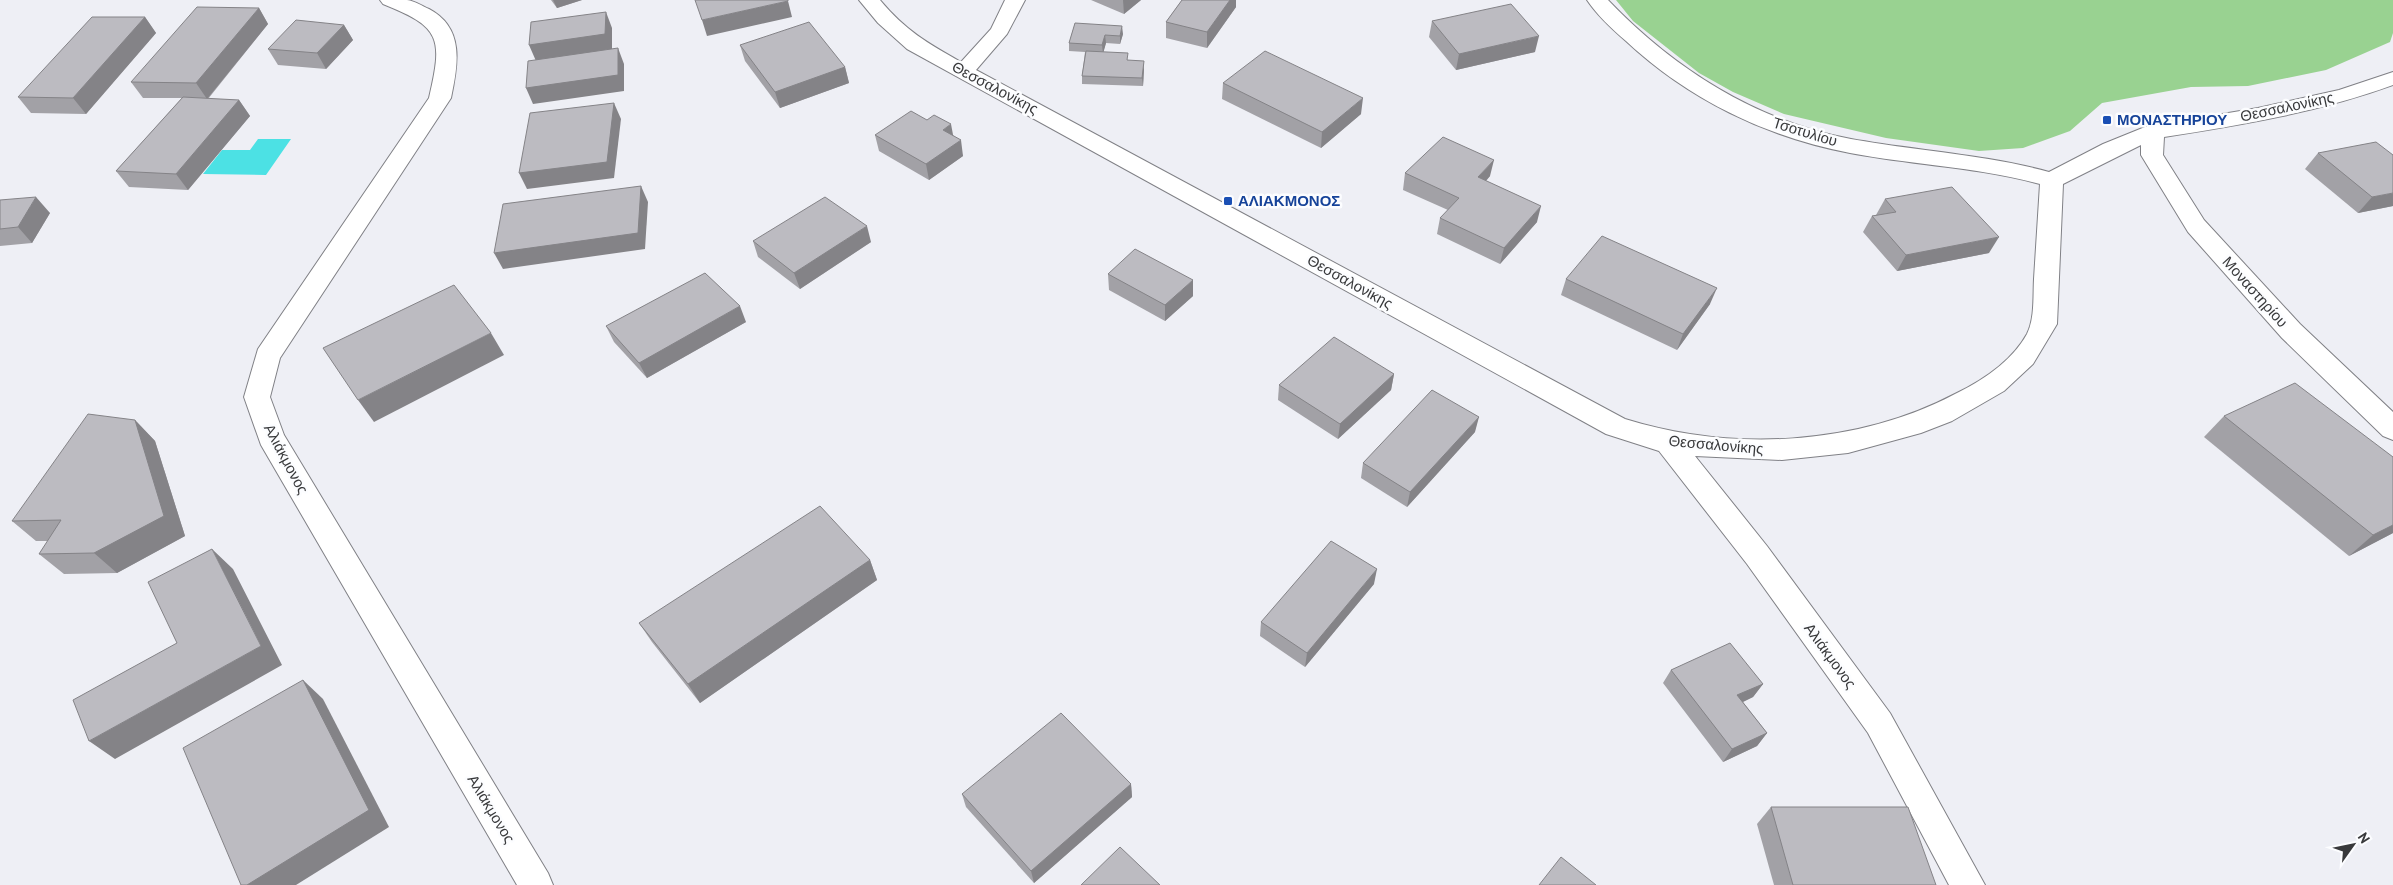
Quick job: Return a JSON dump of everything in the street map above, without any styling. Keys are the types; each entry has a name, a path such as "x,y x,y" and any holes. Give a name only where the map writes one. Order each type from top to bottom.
{"street":[{"name":"Αλιάκμονος","path":"390,0 412,8 435,20 446,40 448,66 440,98 267,356 257,397 271,437 536,885"},
{"name":"Θεσσαλονίκης","path":"869,0 885,19 914,45 1616,427 1668,442 1756,450 1831,446 1892,432 1958,407 2008,375 2039,338 2044,324 2052,180 2153,132 2258,115 2345,95 2393,78"},
{"path":"963,72 998,36 1010,16 1016,0"},
{"name":"Τσοτυλίου","path":"1597,0 1631,37 1682,78 1750,114 1830,141 1998,166 2052,180"},
{"name":"Μοναστηρίου","path":"2153,132 2152,155 2196,226 2291,331 2393,429"},
{"name":"Αλιάκμονος","path":"1668,442 1757,556 1879,723 1968,885"}],"green space":[{"path":"1616,0 2393,0 2393,33 2390,42 2326,70 2248,86 2191,87 2102,103 2070,131 2023,148 1979,151 1886,138 1784,114 1733,92 1699,73 1633,21"}],"water":[{"path":"258,139 291,139 266,175 203,174 222,150 250,150"}],"building":[{"path":"695,0 788,0 788,1 702,20"},
{"path":"1182,0 1230,0 1207,32 1166,22"},
{"path":"1511,4 1539,36 1459,54 1432,21"},
{"path":"197,7 259,8 196,83 131,82"},
{"path":"606,12 605,34 529,45 531,22"},
{"path":"92,17 145,17 73,98 18,97"},
{"path":"296,20 344,25 317,53 268,49"},
{"path":"809,22 845,67 775,92 740,45"},
{"path":"1075,23 1122,26 1120,36 1105,35 1102,45 1069,43"},
{"path":"618,48 618,75 526,88 528,61"},
{"path":"1086,51 1128,53 1127,60 1144,61 1142,78 1082,76"},
{"path":"1265,51 1363,98 1322,132 1223,83"},
{"path":"183,97 239,100 176,174 116,171"},
{"path":"614,103 607,162 519,173 530,113"},
{"path":"911,111 927,120 934,115 951,124 943,130 961,140 926,164 875,135"},
{"path":"1443,137 1494,160 1478,177 1541,206 1504,248 1440,218 1459,198 1405,173"},
{"path":"2376,142 2393,155 2393,193 2372,197 2318,153"},
{"path":"641,186 638,233 494,253 503,204"},
{"path":"1952,187 1999,237 1906,255 1872,216 1896,212 1885,199"},
{"path":"36,197 18,227 0,229 0,200"},
{"path":"825,197 867,226 794,273 753,241"},
{"path":"1602,236 1717,288 1683,334 1566,279"},
{"path":"1135,249 1193,280 1165,305 1108,274"},
{"path":"705,273 740,306 639,363 606,326"},
{"path":"454,285 491,333 358,400 323,348"},
{"path":"1334,337 1394,374 1340,424 1279,385"},
{"path":"2295,383 2393,457 2393,525 2373,535 2224,416"},
{"path":"1432,390 1479,417 1410,492 1363,463"},
{"path":"88,414 135,420 164,516 94,553 39,554 61,520 12,521"},
{"path":"820,506 870,560 688,684 639,623"},
{"path":"1331,541 1377,569 1307,653 1261,622"},
{"path":"212,549 261,646 89,741 73,700 177,643 148,582"},
{"path":"1730,643 1763,684 1737,695 1767,733 1732,749 1671,670"},
{"path":"303,680 369,810 247,885 241,885 183,748"},
{"path":"1061,713 1131,784 1031,871 962,794"},
{"path":"1771,807 1908,807 1936,885 1793,885"},
{"path":"1120,847 1160,885 1081,885"},
{"path":"1561,857 1596,885 1539,885"}],"place":[{"name":"ΜΟΝΑΣΤΗΡΙΟΥ","path":"2107,120"},
{"name":"ΑΛΙΑΚΜΟΝΟΣ","path":"1228,201"}]}
